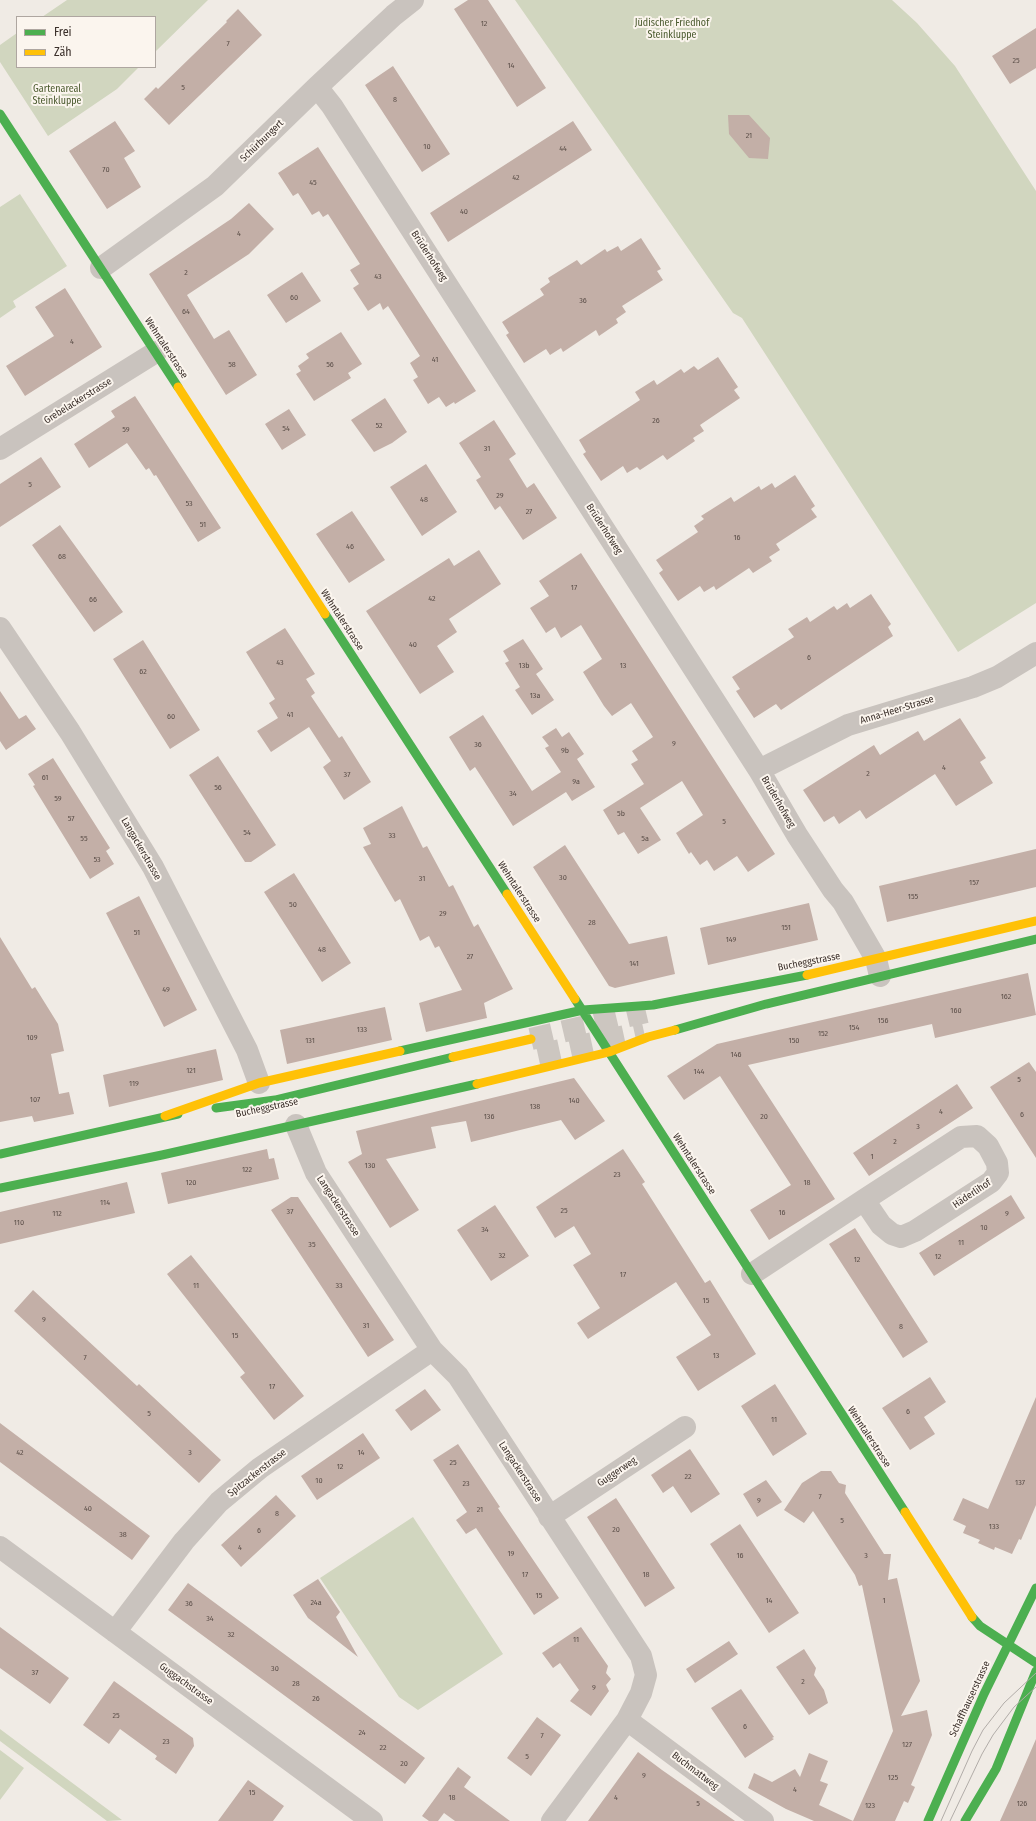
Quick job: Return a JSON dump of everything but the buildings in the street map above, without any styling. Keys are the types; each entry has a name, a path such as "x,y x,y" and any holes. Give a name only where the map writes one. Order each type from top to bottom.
{"main road":[{"name":"Wehntalerstrasse","path":"0,114 584,1010 609,1052 972,1617 980,1626 1036,1663"},
{"name":"Bucheggstrasse","path":"0,1188 296,1125 544,1069 609,1052 648,1037 766,1004 878,967 1036,921"},
{"name":"Bucheggstrasse","path":"165,1116 259,1084 584,1010 653,1005 743,986 816,973 878,967 1036,939"},
{"name":"Bucheggstrasse","path":"0,1154 165,1116 275,1100 531,1039"},
{"name":"Schaffhauserstrasse","path":"928,1821 984,1694 1009,1646 1036,1588"},
{"path":"965,1821 996,1769 1036,1671"}],"street":[{"name":"Schürbungert","path":"101,268 215,186 317,87 394,15 413,0"},
{"name":"Brüderhofweg","path":"317,87 337,112 759,770 797,835 833,890 843,902 878,967"},
{"name":"Grebelackerstrasse","path":"0,449 156,352"},
{"name":"Langackerstrasse","path":"0,628 70,732 153,867 247,1050 259,1084"},
{"name":"Anna-Heer-Strasse","path":"759,770 848,725 973,687 997,677 1036,653"},
{"name":"Langackerstrasse","path":"296,1125 316,1173 432,1350 458,1376 549,1517 612,1609 641,1656 646,1675 641,1693 627,1720 552,1821"},
{"name":"Häderlihof","path":"752,1274 864,1200 961,1137 977,1136 988,1146 997,1163 998,1173 991,1182 916,1231 901,1238 892,1234 880,1224 864,1200"},
{"name":"Spitzackerstrasse","path":"115,1632 184,1542 220,1502 260,1468 432,1350"},
{"name":"Guggerweg","path":"549,1517 685,1427"},
{"name":"Guggachstrasse","path":"0,1548 372,1821"},
{"name":"Buchmattweg","path":"627,1720 763,1821"}],"green space":[{"path":"67,0 208,0 156,51 156,16 43,16"},
{"name":"Jüdischer Friedhof Steinkluppe","path":"515,0 892,0 917,23 955,66 1036,191 1036,603 958,652 742,318 733,313"},
{"name":"Gartenareal Steinkluppe","path":"16,34 16,68 138,68 117,89 48,136 0,62 0,45"},
{"path":"20,194 67,266 13,301 16,307 0,318 0,207"},
{"path":"413,1517 503,1654 418,1710 399,1697 320,1578"},
{"path":"0,1729 122,1820 107,1821 0,1741"},
{"path":"0,1750 24,1768 0,1800"}],"tunnel":[{"path":"531,1039 646,1012"},
{"path":"538,1055 644,1032"}],"tram line":[{"path":"941,1821 983,1730 1004,1703 1036,1673"},
{"path":"950,1821 982,1754 993,1735 1014,1707 1036,1687"}],"traffic: fast":[{"path":"0,114 178,387"},
{"path":"325,614 507,894"},
{"path":"675,1030 766,1004 1036,939"},
{"path":"400,1051 583,1010 653,1005 807,975"},
{"path":"575,999 609,1052"},
{"path":"609,1052 905,1512"},
{"path":"216,1108 275,1100 453,1057"},
{"path":"0,1188 162,1155 477,1084"},
{"path":"0,1154 178,1114"},
{"path":"928,1821 984,1694 1036,1588"},
{"path":"972,1617 980,1626 1036,1663"},
{"path":"965,1821 996,1769 1036,1671"}],"traffic: slow":[{"path":"178,387 325,614"},
{"path":"507,894 575,999"},
{"path":"807,975 1036,921"},
{"path":"477,1084 609,1052 648,1037 675,1030"},
{"path":"453,1057 531,1039"},
{"path":"165,1116 259,1083 400,1051"},
{"path":"905,1512 972,1617"}]}
